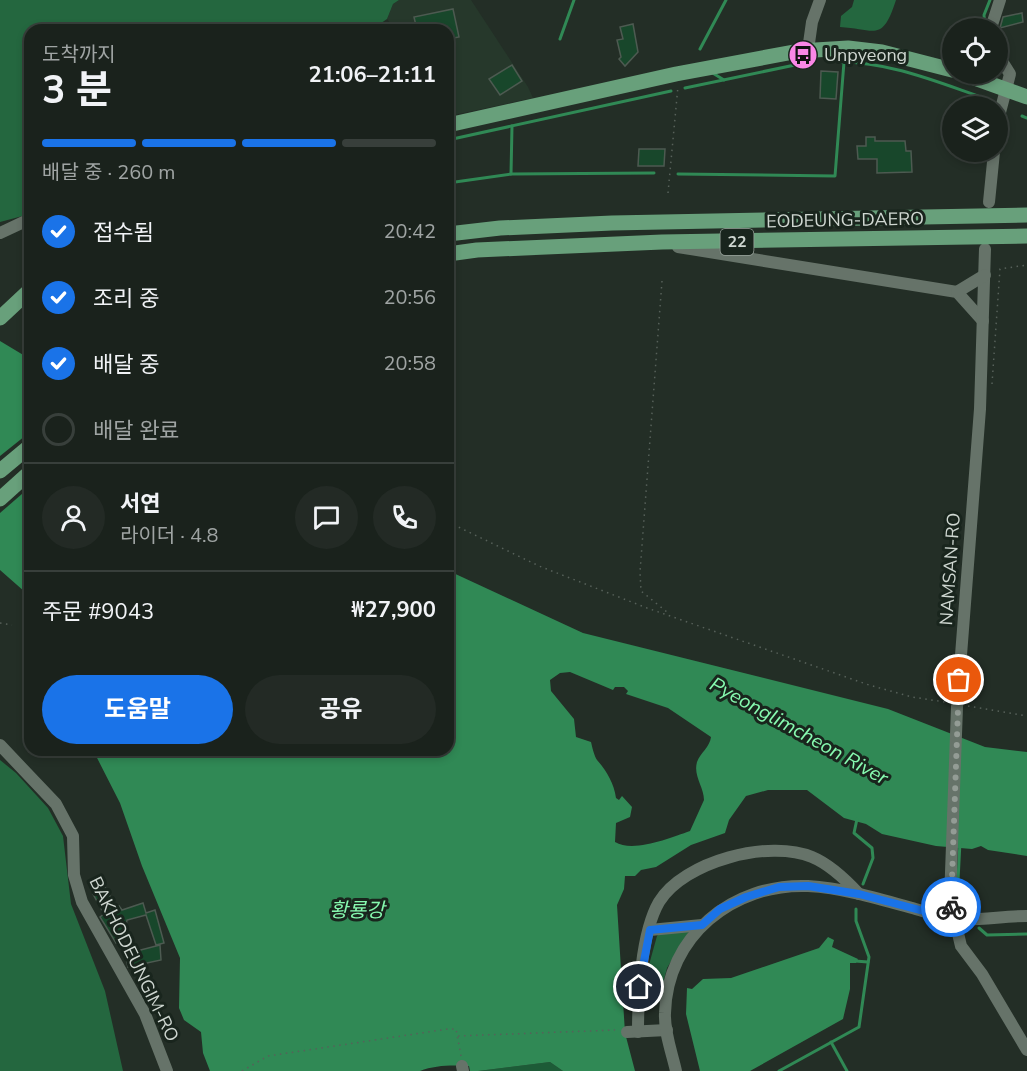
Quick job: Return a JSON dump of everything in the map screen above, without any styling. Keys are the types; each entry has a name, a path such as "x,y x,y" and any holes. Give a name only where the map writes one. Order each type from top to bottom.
{"main road":[{"path":"454,124 676,74 808,50 848,48 882,52 942,67"},
{"path":"992,84 1027,97"},
{"name":"EODEUNG-DAERO","path":"454,233 500,228 612,223 1027,215"},
{"name":"EODEUNG-DAERO","path":"454,253 477,250 650,242 1027,236"},
{"path":"0,318 24,295"},
{"path":"0,471 24,451"},
{"path":"0,499 24,477"}],"street":[{"path":"808,50 812,22 820,0"},
{"path":"994,18 1000,0"},
{"path":"1005,96 1008,84"},
{"path":"989,202 993,162"},
{"path":"0,233 24,222"},
{"path":"650,242 957,292 983,321"},
{"name":"NAMSAN-RO","path":"985,249 980,390 957,705 950,900 961,946 982,974 1027,1050"},
{"path":"957,292 985,275"},
{"name":"BAKHODEUNGIM-RO","path":"0,745 50,797 73,836 74,875 82,903 145,1014 167,1071"},
{"path":"667,1030 633,1032 650,930 659,902 680,879 714,862 779,849 813,857 859,894"},
{"path":"676,1071 667,1030 665,1006 673,968 694,933 702,925 720,909 746,897 779,887 808,886 859,894 954,919 1027,916"},
{"path":"650,930 702,925"}],"path":[{"path":"668,193 679,84 676,74"},
{"path":"980,390 993,384 1000,269 1027,265"},
{"path":"662,281 640,572 641,591 670,615"},
{"path":"454,525 539,566 870,685 912,698 1027,716"},
{"path":"0,623 12,625"},
{"path":"242,1071 268,1056 448,1029 456,1029 462,1068"},
{"path":"458,1038 621,1030 633,1032"}],"shaded area":[{"path":"0,0 399,0 393,4 387,19 380,24 24,24 24,216 0,222"},
{"path":"399,0 471,0 533,98 454,115 454,24 391,24 387,19 393,4"},
{"path":"854,0 896,0 882,28 870,31 840,27 841,16 852,7"},
{"path":"0,760 16,773 48,808 63,836 71,904 105,991 123,1071 0,1071"},
{"path":"663,930 690,930 667,968 662,987 656,986 655,991 642,990 657,936"},
{"path":"550,1062 563,1071 478,1071"}],"water":[{"path":"0,341 24,355 24,591 0,570"},
{"name":"황룡강","path":"454,573 583,633 888,709 985,747 1027,752 1027,856 988,850 981,846 972,849 936,846 882,834 866,824 844,818 807,790 768,790 746,796 729,820 725,833 691,845 656,867 641,870 635,876 625,876 624,889 617,905 625,1033 635,1071 563,1071 550,1062 478,1071 470,1071 469,1066 457,1066 420,1071 210,1071 203,1053 201,1032 184,1020 179,1008 180,958 142,866 120,803 96,756 454,756","holes":["570,672 613,690 615,687 624,687 628,691 626,694 668,708 711,737 697,762 696,772 704,800 690,831 641,845 623,845 615,842 616,823 630,817 632,807 622,796 619,800 616,798 611,782 596,758 591,742 576,737 574,719 551,691 550,680 560,673"]},
{"path":"828,937 834,940 832,947 858,959 856,963 850,963 850,989 843,1019 750,1071 700,1071 686,1014 687,988 692,989 703,979 731,978 819,948"}],"pier":[{"path":"24,437 24,492 0,513 0,456"}],"building":[{"path":"453,9 459,37 454,38 454,24 416,24 414,17"},
{"path":"1022,13 1023,22 1008,26 1008,18 1003,17"},
{"path":"633,24 638,52 625,66 619,59 621,57 617,40 623,39 620,27"},
{"path":"512,65 522,81 500,95 489,79"},
{"path":"821,71 838,72 836,99 820,98"},
{"path":"866,137 875,137 875,141 905,141 906,151 911,151 912,172 877,173 877,159 858,159 857,146 866,146"},
{"path":"639,149 665,149 664,166 638,166"},
{"path":"105,887 116,907 119,906 122,910 143,903 146,913 155,910 164,943 156,945 146,915 127,920 124,938 116,943 100,917 104,914 93,894"},
{"path":"160,945 161,960 128,967 125,954"}],"waterway":[{"path":"560,39 574,0"},
{"path":"700,49 726,0"},
{"path":"984,18 990,0"},
{"path":"685,88 814,61"},
{"path":"840,62 895,69 978,96"},
{"path":"678,174 835,176 844,62"},
{"path":"711,72 724,80"},
{"path":"454,139 671,91"},
{"path":"1022,116 1027,118"},
{"path":"511,174 512,126"},
{"path":"454,182 511,174 654,173"},
{"path":"857,819 854,833 872,848 873,858 863,884"},
{"path":"960,842 957,900 977,914"},
{"path":"779,1071 859,1027 869,957 856,921 856,909"},
{"path":"979,928 987,935 1027,934"},
{"path":"855,961 868,962"},
{"path":"831,1042 847,1071"}],"way so far":[{"path":"951,907 959,680"}],"place":[{"name":"Unpyeong","path":"803,55"}],"route":[{"path":"639,987 650,930 681,925 702,925 720,909 746,897 779,887 808,886 859,894 954,919 951,907"}],"water label":[{"name":"Pyeonglimcheon River","path":"799,731"}]}
